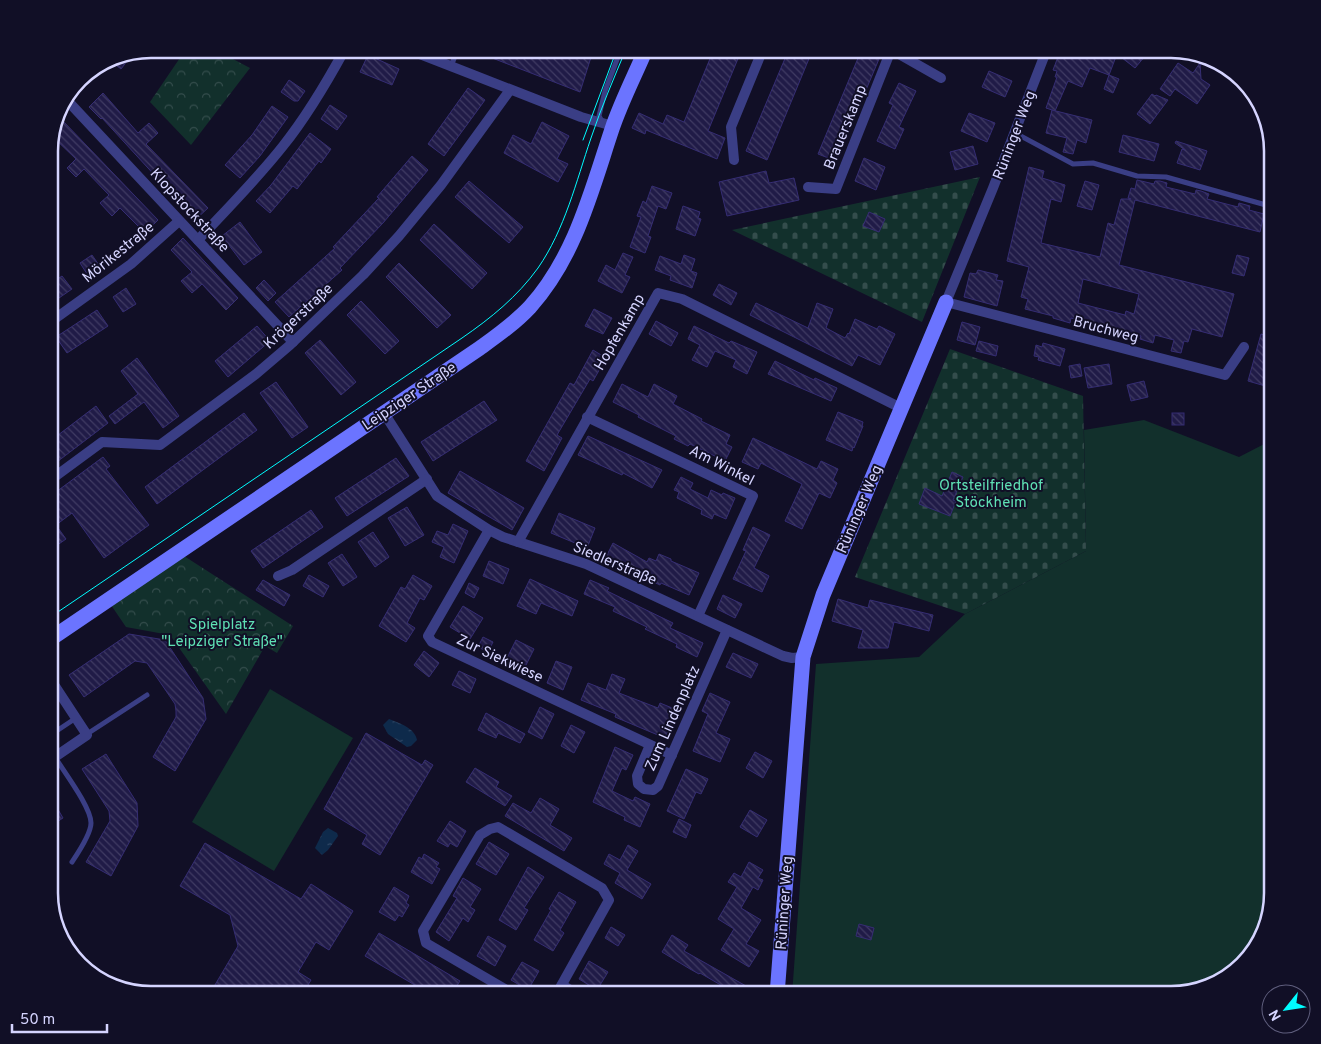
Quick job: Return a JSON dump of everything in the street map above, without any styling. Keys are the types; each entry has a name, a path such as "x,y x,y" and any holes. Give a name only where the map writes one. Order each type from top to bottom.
{"street":[{"path":"198,240 268,165 285,144 322,90 340,58"},
{"path":"431,58 510,90 609,126"},
{"name":"Leipziger Straße","path":"58,634 493,338 530,306 554,275 573,241 585,212 609,126 642,58"},
{"path":"734,160 731,127 758,58"},
{"name":"Brauerskamp","path":"808,187 836,189 887,58"},
{"name":"Brauerskamp","path":"907,58 941,78"},
{"name":"Rüninger Weg","path":"778,986 803,657 823,595 946,302 1044,58"},
{"name":"Krögerstraße","path":"58,474 102,442 160,445 256,374 293,342 363,275 399,236 441,185 510,90"},
{"name":"Klopstockstraße","path":"70,104 293,342"},
{"name":"Mörikestraße","path":"58,316 132,264 179,221"},
{"name":"Hopfenkamp","path":"518,542 587,416 658,293 682,299 901,408"},
{"name":"Bruchweg","path":"946,302 1224,375 1244,347"},
{"name":"Siedlerstraße","path":"384,413 437,496 489,530 502,537 586,564 782,656 792,658 803,657"},
{"name":"Am Winkel","path":"587,416 754,496 698,616"},
{"path":"278,576 292,570 427,479"},
{"name":"Zur Siekwiese","path":"489,530 428,636 432,642 672,755"},
{"name":"Zum Lindenplatz","path":"650,745 637,776 638,784 644,789 653,790 658,786 727,630"},
{"path":"58,691 86,735 58,755"},
{"path":"500,986 426,943 423,931 480,835 498,827 602,888 609,900 562,985"}],"lane":[{"path":"452,66 455,58"},
{"path":"609,126 599,116 604,91 618,58"},
{"path":"1015,133 1073,164 1093,163 1137,176 1166,177 1264,204"},
{"path":"86,735 147,695"},
{"path":"58,730 76,718"},
{"path":"58,767 87,808 91,823 86,837 72,862"}],"green space":[{"path":"180,58 231,58 250,68 191,145 150,102"},
{"path":"980,177 922,322 732,230"},
{"name":"Ortsteilfriedhof Stöckheim","path":"950,349 1083,396 1086,551 965,614 855,577"},
{"path":"1144,420 1239,457 1264,444 1264,894 1262,912 1254,935 1244,950 1227,967 1212,977 1183,986 793,986 816,664 919,657 965,614 1086,551 1084,430"},
{"name":"Spielplatz \"Leipziger Straße\"","path":"184,556 293,626 277,653 265,646 226,714 170,635 126,627 111,605"},
{"path":"270,689 353,738 274,871 192,822"}],"water":[{"path":"389,719 410,729 417,740 407,747 388,734 383,725"},
{"path":"328,828 337,833 338,836 322,855 315,848 323,832"}],"building":[{"path":"367,58 375,58 399,69 392,85 360,72"},
{"path":"492,58 591,58 580,92"},
{"path":"710,58 738,58 708,131 725,138 717,159 646,130 645,134 632,128 639,113 663,124 667,115 684,122"},
{"path":"785,58 809,58 767,160 746,151"},
{"path":"858,58 879,59 836,161 818,154"},
{"path":"1058,58 1115,58 1109,75 1090,68 1082,87 1068,81 1055,111 1046,108 1057,77 1055,77 1057,71 1053,70"},
{"path":"1122,58 1143,58 1135,68"},
{"path":"128,60 121,69 116,65"},
{"path":"1178,63 1193,73 1200,63 1201,79 1210,85 1197,104 1175,89 1170,96 1160,89"},
{"path":"989,71 1012,81 1005,97 982,87"},
{"path":"1109,75 1119,79 1113,93 1104,89"},
{"path":"289,80 305,91 298,101 294,101 281,92"},
{"path":"899,83 916,91 899,127 904,129 895,149 877,141 893,105 889,103"},
{"path":"468,88 485,100 444,156 428,144"},
{"path":"103,93 138,133 149,123 158,133 146,144 208,208 195,220 102,118 89,107"},
{"path":"1152,94 1168,100 1150,124 1137,114"},
{"path":"330,105 347,116 337,130 321,119"},
{"path":"272,106 288,117 260,156 240,178 225,165 252,135"},
{"path":"1052,110 1092,120 1086,143 1077,140 1073,154 1063,152 1067,138 1046,133"},
{"path":"969,113 995,123 987,142 961,131"},
{"path":"63,121 158,220 145,233 120,208 112,216 100,203 109,195 84,169 76,177 67,168 76,159 58,142"},
{"path":"542,122 569,136 557,159 568,164 558,182 504,153 513,135 531,144"},
{"path":"310,133 331,149 297,189 293,186 270,213 256,201 271,185"},
{"path":"1123,135 1159,144 1154,161 1119,152"},
{"path":"1176,141 1207,151 1200,170 1177,163 1182,149 1185,150 1175,143"},
{"path":"973,146 978,164 955,170 950,152"},
{"path":"412,156 428,170 383,223 340,268 342,270 289,317 275,302 335,248 333,247 379,198 377,197"},
{"path":"864,158 885,167 876,190 855,181"},
{"path":"1029,167 1044,171 1042,178 1065,185 1061,202 1051,199 1041,243 1100,257 1108,223 1114,225 1121,199 1131,199 1128,198 1131,188 1135,189 1137,180 1154,184 1155,181 1160,181 1167,183 1166,187 1195,194 1196,190 1201,191 1209,194 1207,199 1238,207 1239,203 1250,206 1249,210 1264,214 1260,232 1135,200 1119,265 1234,294 1222,337 1192,329 1188,342 1184,341 1181,353 1171,351 1174,340 1155,335 1153,343 1140,339 1141,336 1071,318 1070,323 1053,318 1053,316 1025,309 1028,299 1021,297 1029,267 1007,261","holes":["1083,279 1139,294 1134,314 1126,311 1125,315 1078,303"]},
{"path":"766,171 769,183 794,178 799,200 727,216 719,182"},
{"path":"469,181 523,227 509,243 455,197"},
{"path":"1085,181 1099,185 1092,210 1077,206"},
{"path":"652,186 672,193 666,209 658,206 648,236 651,237 645,253 630,247 641,217 637,216 643,201 646,203"},
{"path":"683,206 700,212 698,218 701,219 695,236 676,229"},
{"path":"869,212 885,219 879,232 863,226"},
{"path":"240,222 262,252 244,265 222,236"},
{"path":"434,224 487,273 472,289 420,240"},
{"path":"183,238 238,298 226,310 202,284 192,293 181,281 192,272 171,250"},
{"path":"623,253 633,257 625,275 630,277 622,293 598,281 606,265 615,270"},
{"path":"92,255 101,268 89,277 80,263"},
{"path":"684,255 695,259 691,271 697,273 692,288 670,280 671,276 655,270 660,256 681,264"},
{"path":"1237,255 1249,258 1244,276 1232,273"},
{"path":"399,263 451,315 437,328 386,277"},
{"path":"978,270 998,275 996,280 1003,281 997,306 964,297 970,273 976,274"},
{"path":"62,276 72,289 59,298 58,296 58,279"},
{"path":"264,280 276,293 268,301 256,288"},
{"path":"719,284 737,293 731,305 713,295"},
{"path":"126,288 136,304 123,312 113,297"},
{"path":"361,301 399,341 385,354 347,315"},
{"path":"756,303 808,328 817,303 833,309 826,328 845,338 849,334 855,319 877,329 879,326 895,334 880,365 858,355 852,366 750,315"},
{"path":"594,309 612,318 603,334 585,326"},
{"path":"97,310 108,326 67,353 58,340 58,336"},
{"path":"656,321 678,333 671,346 649,334"},
{"path":"962,322 980,327 975,345 957,340"},
{"path":"257,326 270,341 228,377 215,361"},
{"path":"694,326 729,343 731,341 757,352 747,374 733,367 736,360 715,351 707,367 692,360 700,345 688,339"},
{"path":"1261,334 1264,335 1264,386 1248,381"},
{"path":"320,340 356,382 341,395 305,353"},
{"path":"979,341 998,346 996,356 976,351"},
{"path":"1043,343 1065,349 1060,366 1038,360 1039,357 1034,356 1036,345 1042,347"},
{"path":"593,350 606,358 593,381 590,379 557,435 562,438 544,471 526,461 570,383 574,385"},
{"path":"137,358 179,416 163,428 144,402 115,424 109,416 138,394 121,371"},
{"path":"775,361 814,380 815,378 837,388 831,401 768,374"},
{"path":"1080,364 1082,376 1071,378 1069,366"},
{"path":"1109,364 1112,384 1088,388 1084,368"},
{"path":"1144,381 1148,397 1131,401 1127,385"},
{"path":"276,382 308,427 292,438 260,393"},
{"path":"622,384 648,397 654,384 677,396 673,404 702,419 701,421 730,435 726,444 732,447 725,461 690,444 688,446 674,439 676,436 613,402"},
{"path":"484,401 497,420 433,461 421,442"},
{"path":"96,406 108,423 58,461 58,435"},
{"path":"838,412 863,422 852,451 826,440"},
{"path":"244,413 257,430 157,504 145,487"},
{"path":"1172,413 1184,413 1184,425 1172,425"},
{"path":"588,436 662,470 652,488 623,473 622,475 578,455"},
{"path":"753,438 817,469 821,461 838,469 833,480 837,483 830,498 819,493 802,529 785,521 802,484 761,463 758,469 742,462"},
{"path":"103,457 110,466 106,469 149,525 104,558 72,513 58,524 58,491"},
{"path":"396,458 409,476 347,516 335,498"},
{"path":"460,471 524,508 512,530 448,493"},
{"path":"952,472 963,477 953,500 956,501 950,516 919,504 925,488 942,496"},
{"path":"681,477 693,483 690,489 708,498 711,490 735,498 726,519 714,514 712,519 701,514 702,510 677,498 679,492 674,490"},
{"path":"407,507 424,535 405,546 388,518"},
{"path":"311,510 323,527 263,568 251,551"},
{"path":"559,513 595,528 587,548 551,533"},
{"path":"453,524 468,531 454,563 440,557 444,547 432,542 437,531 448,535"},
{"path":"753,527 770,535 754,568 769,576 762,592 733,579 746,551 743,550"},
{"path":"58,528 66,539 58,545"},
{"path":"373,532 389,557 375,567 358,542"},
{"path":"613,543 647,562 649,558 656,561 659,554 699,573 689,595 661,583 660,585 605,559"},
{"path":"342,554 357,577 343,586 328,563"},
{"path":"489,561 509,569 503,584 483,576"},
{"path":"309,575 329,586 323,597 303,586"},
{"path":"413,575 432,586 424,600 420,598 407,623 415,628 406,642 379,626 401,587 405,589"},
{"path":"530,579 578,601 572,616 541,603 536,614 517,606"},
{"path":"263,580 290,595 284,606 256,590"},
{"path":"590,580 609,588 607,591 673,623 670,628 703,643 697,657 676,647 677,644 645,629 647,627 613,611 615,607 584,594"},
{"path":"469,583 479,588 474,598 465,593"},
{"path":"723,595 742,604 735,618 717,609"},
{"path":"838,599 868,608 870,600 933,615 929,631 894,622 888,648 858,648 863,630 832,621"},
{"path":"463,606 483,618 470,639 450,627"},
{"path":"129,634 165,640 203,698 206,719 175,771 153,757 176,717 176,711 175,704 147,663 135,661 84,697 69,675"},
{"path":"483,637 493,642 488,652 478,647"},
{"path":"516,640 534,649 524,669 506,660"},
{"path":"424,651 439,663 429,677 414,665"},
{"path":"733,653 758,664 751,678 726,667"},
{"path":"556,661 572,667 563,690 547,683"},
{"path":"459,671 476,679 470,693 452,685"},
{"path":"612,674 625,679 619,693 658,708 660,703 677,710 665,738 615,717 616,714 581,700 588,683 606,690"},
{"path":"710,693 730,702 716,733 730,739 720,762 693,751 708,714 702,711"},
{"path":"540,707 554,714 542,739 528,732"},
{"path":"486,713 525,734 520,743 498,733 496,738 478,730"},
{"path":"571,725 585,732 574,753 561,746"},
{"path":"366,733 422,765 425,760 433,765 380,855 362,844 367,835 324,809"},
{"path":"615,747 633,755 626,770 622,768 612,791 633,801 635,797 650,804 640,827 624,820 625,817 593,802"},
{"path":"755,752 772,761 763,778 746,768"},
{"path":"106,754 137,803 138,826 111,876 86,862 110,821 109,811 82,769"},
{"path":"475,768 499,782 496,787 512,796 505,806 466,782"},
{"path":"686,769 708,779 701,794 696,792 684,819 667,811"},
{"path":"540,798 559,809 550,825 572,838 564,851 505,816 513,803 531,813"},
{"path":"58,809 63,818 58,821"},
{"path":"750,810 767,820 757,837 740,827"},
{"path":"679,819 691,825 686,838 673,832"},
{"path":"450,821 466,831 457,847 450,843 448,847 437,841"},
{"path":"489,842 509,854 496,875 476,864"},
{"path":"205,843 301,899 311,884 353,911 329,950 316,942 298,972 311,980 307,986 214,986 238,946 230,915 180,886"},
{"path":"628,845 638,851 627,870 651,884 642,899 615,883 620,873 604,864 609,854 620,860"},
{"path":"424,854 439,863 436,867 440,869 432,884 411,872 419,857 422,859"},
{"path":"749,862 763,870 758,878 763,880 758,890 753,887 741,908 761,920 746,944 759,951 749,967 721,950 734,929 718,919 737,887 728,882 734,873 741,877"},
{"path":"528,867 544,877 524,908 528,910 516,930 499,920"},
{"path":"463,878 481,889 470,907 475,910 468,922 463,918 449,941 436,932 457,898 453,896"},
{"path":"394,887 409,896 406,903 409,905 402,917 399,915 395,921 379,912"},
{"path":"559,892 576,902 560,930 564,933 553,951 534,940"},
{"path":"859,924 874,928 871,940 856,936"},
{"path":"611,927 625,935 618,946 605,938"},
{"path":"379,933 460,981 457,986 417,986 365,956"},
{"path":"672,935 688,945 684,951 746,986 722,986 662,952"},
{"path":"488,936 506,946 495,966 477,956"},
{"path":"589,961 608,972 599,986 590,986 579,979"},
{"path":"522,962 539,971 530,986 521,986 511,980"}],"tram line":[{"path":"583,140 614,58"},
{"path":"58,612 462,338 512,298 538,268 556,237 569,205 599,116 622,58"}]}
